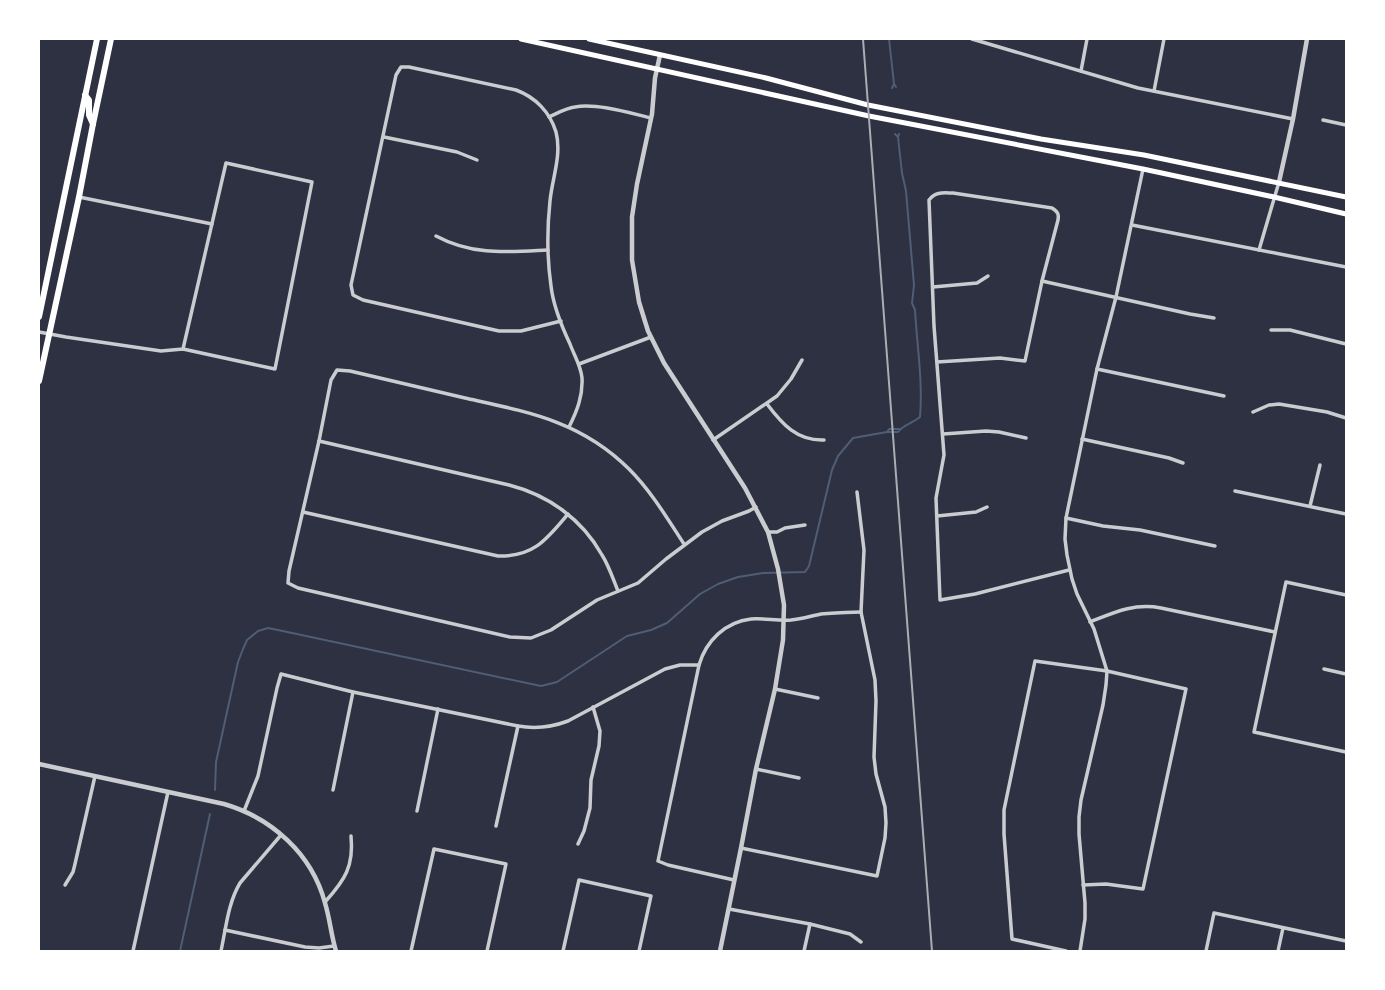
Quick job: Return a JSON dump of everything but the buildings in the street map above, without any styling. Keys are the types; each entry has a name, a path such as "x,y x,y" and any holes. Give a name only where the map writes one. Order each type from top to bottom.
{"main road":[{"path":"39,317 97,39"},
{"path":"39,381 79,197 111,39"},
{"path":"521,39 869,116 1144,169 1346,214"},
{"path":"589,39 759,76 868,105 1041,139 1144,155 1346,197"},
{"path":"85,95 89,100 89,114 93,124"}],"street":[{"path":"972,39 1154,91 1293,119"},
{"path":"1081,71 1087,39"},
{"path":"1154,91 1164,39"},
{"path":"1259,250 1278,182 1293,119 1307,39"},
{"path":"660,55 655,78 651,118 634,204 631,230 632,260 636,288 643,315 651,337 669,372 756,507 768,532 778,568 784,605 781,659 756,769 720,951"},
{"path":"561,321 521,331 499,331 363,300 353,294 351,285 384,137 396,75 401,67 409,67 516,90 534,100 544,109 556,131 558,154 550,204 548,250 553,298 579,364 582,377 581,395 576,413 569,427"},
{"path":"549,117 569,108 584,106 598,107 651,118"},
{"path":"1323,120 1346,125"},
{"path":"384,137 457,152 477,160"},
{"path":"39,332 66,338 161,351 183,349 275,369 312,182 226,163 183,349"},
{"path":"1080,951 1085,919 1079,817 1081,800 1106,685 1107,671 1098,642 1077,594 1069,570 1065,539 1066,518 1097,369 1116,297 1144,169"},
{"path":"937,362 1000,358 1025,361 1042,281 1058,220 1059,215 1057,211 1052,208 953,193 938,193 933,195 929,200 937,362 944,456 936,498 940,600 975,594 1069,570"},
{"path":"79,197 212,224"},
{"path":"1132,225 1346,267"},
{"path":"436,236 460,247 485,252 548,250"},
{"path":"933,287 977,283 988,276"},
{"path":"1042,281 1214,318"},
{"path":"1271,330 1290,330 1346,344"},
{"path":"579,364 651,337"},
{"path":"713,440 777,396 791,380 802,360"},
{"path":"1097,369 1224,396"},
{"path":"684,544 654,498 629,469 600,445 569,427 534,414 350,371 338,370 331,380 319,441 289,571 288,583 298,588 517,638 531,638 545,634 597,600 632,587 644,579 684,544 722,521 756,507"},
{"path":"767,404 780,422 790,431 811,440 824,440"},
{"path":"1253,412 1268,405 1279,404 1327,412 1346,418"},
{"path":"943,434 986,431 1026,438"},
{"path":"1082,439 1169,458 1183,463"},
{"path":"319,441 516,487 544,498 568,514 579,524 594,542 605,561 618,591"},
{"path":"1310,506 1320,465"},
{"path":"1235,491 1346,514"},
{"path":"741,848 877,876 885,838 886,823 885,808 876,774 874,757 876,701 875,680 861,612 864,550 857,492"},
{"path":"937,516 976,512 987,507"},
{"path":"303,512 498,556 520,554 540,545 568,514"},
{"path":"1066,518 1102,526 1140,530 1215,546"},
{"path":"768,532 776,532 785,528 805,525"},
{"path":"1346,595 1286,582 1254,732 1346,752"},
{"path":"1090,622 1127,608 1148,606 1275,632"},
{"path":"734,880 668,865 658,861 699,665 708,645 718,634 730,626 751,619 784,620 822,614 861,612"},
{"path":"1066,951 1012,939 1004,826 1007,795 1035,661 1107,671 1186,689 1143,889 1106,884 1083,885"},
{"path":"244,811 258,776 281,674 353,692 518,726 533,727 554,725 568,721 665,669 680,666 699,665"},
{"path":"1324,669 1346,674"},
{"path":"775,689 818,698"},
{"path":"333,790 353,692"},
{"path":"578,844 584,831 590,808 591,780 599,746 600,731 594,707"},
{"path":"416,811 438,709"},
{"path":"496,826 518,726"},
{"path":"39,764 224,804 244,811 263,821 295,847 313,873 325,902 335,949 305,947 225,930"},
{"path":"756,769 799,778"},
{"path":"65,885 75,864 96,776"},
{"path":"133,951 168,792"},
{"path":"221,951 231,904 236,890 240,883 281,835"},
{"path":"325,902 341,884 348,871 352,856 351,836"},
{"path":"411,951 434,849 506,864 488,951"},
{"path":"563,951 579,880 651,896 640,951"},
{"path":"728,909 810,924 850,934 861,942"},
{"path":"1206,951 1214,913 1346,941"},
{"path":"804,951 810,924"},
{"path":"1278,951 1283,928"}],"waterway":[{"path":"889,39 894,84 896,87"},
{"path":"892,88 894,84"},
{"path":"895,134 898,137"},
{"path":"215,790 216,762 238,662 247,640 258,631 268,628 541,686 557,682 627,636 651,630 667,623 700,594 718,584 738,577 763,573 805,572 809,566 832,470 838,456 853,438 887,432 898,432 920,417 921,391 915,310 912,303 914,285 906,191 902,173 898,137 899,134"},
{"path":"887,432 889,429 900,429"},
{"path":"180,951 210,814"}],"railway":[{"path":"863,39 932,951"}]}
